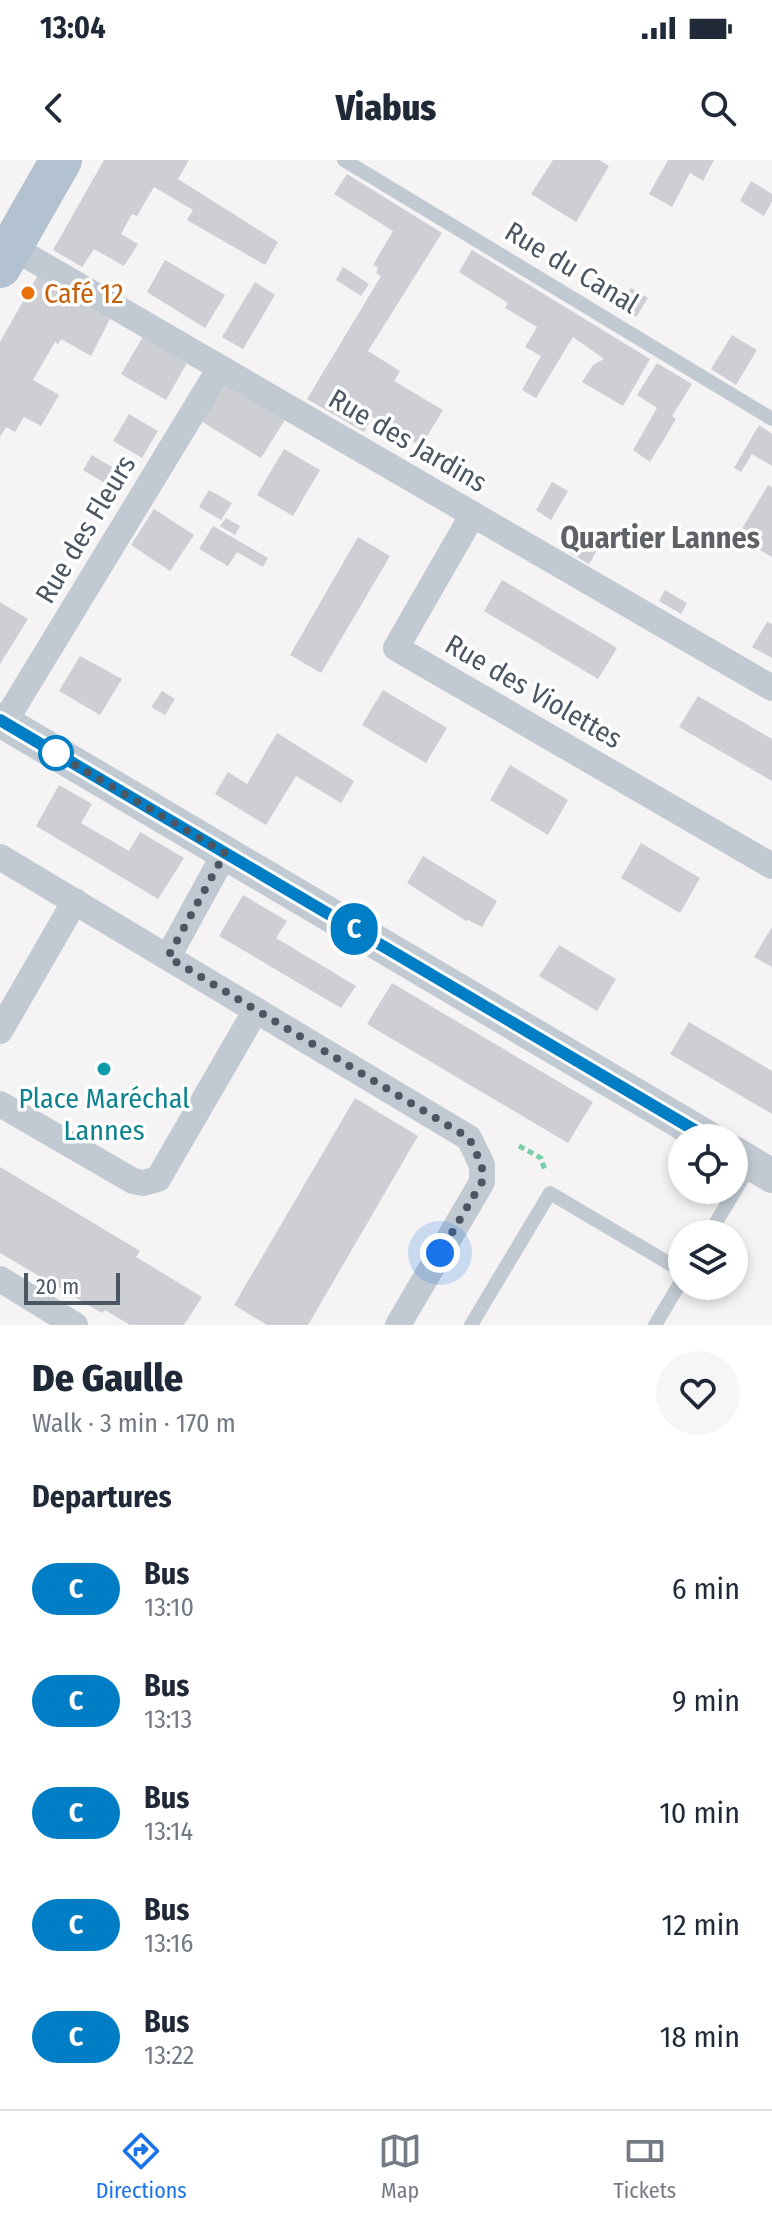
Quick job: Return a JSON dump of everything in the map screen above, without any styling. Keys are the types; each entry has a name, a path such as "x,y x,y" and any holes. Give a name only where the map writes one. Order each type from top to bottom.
{"main road":[{"path":"12,240 61,160"}],"street":[{"name":"Rue des Jardins","path":"12,240 220,368 772,688"},
{"name":"Rue des Fleurs","path":"2,722 220,368"},
{"name":"Rue des Violettes","path":"473,514 396,648 772,866"},
{"path":"2,722 684,1124"},
{"path":"168,957 225,853"},
{"path":"0,857 469,1138 482,1165 482,1182 398,1325"},
{"path":"0,1031 75,901"},
{"path":"0,1104 133,1181 152,1182 158,1179 256,1010"},
{"path":"0,1279 75,1325"}],"lane":[{"name":"Rue du Canal","path":"344,160 772,419"},
{"path":"718,1220 752,1164"},
{"path":"471,1325 550,1193 668,1263"},
{"path":"655,1325 670,1300"}],"path":[{"path":"519,1146 541,1158"}],"building":[{"path":"104,160 189,160 178,179 278,242 265,265 187,220 193,210 154,187 137,216 132,214 121,234 138,244 124,266 94,249 82,267 53,250"},
{"path":"553,160 599,160 609,166 576,222 531,194"},
{"path":"668,160 714,160 703,181 690,173 672,207 649,194"},
{"path":"347,174 442,233 368,351 400,371 394,381 443,410 421,446 372,417 364,432 307,399 381,276 373,265 393,231 334,194"},
{"path":"751,181 772,194 764,216 740,201"},
{"path":"472,250 650,359 623,406 582,382 593,365 604,359 573,337 536,398 522,390 541,356 525,347 537,327 505,308 508,303 459,272"},
{"path":"165,260 225,295 205,328 147,292"},
{"path":"343,267 369,284 361,296 336,280"},
{"path":"38,275 111,317 91,356 61,339 58,344 55,342 33,380 59,395 41,426 24,417 15,432 6,427 0,437 0,342"},
{"path":"255,282 275,295 243,349 222,337"},
{"path":"631,288 648,298 636,317 619,307"},
{"path":"144,335 188,361 166,400 121,374"},
{"path":"732,335 757,350 736,385 711,369"},
{"path":"657,363 692,384 672,416 676,419 650,462 633,450 657,408 637,395"},
{"path":"224,383 286,418 261,458 201,421"},
{"path":"129,414 158,431 142,458 113,441"},
{"path":"759,425 772,434 772,466 752,454 741,472 734,468"},
{"path":"284,449 320,470 293,516 257,495"},
{"path":"92,455 117,470 108,485 83,470"},
{"path":"552,482 568,491 551,520 536,510"},
{"path":"768,485 772,487 772,557 737,537"},
{"path":"209,490 232,503 221,520 199,507"},
{"path":"154,509 194,535 170,571 131,545"},
{"path":"226,518 240,526 235,535 220,526"},
{"path":"213,526 268,558 263,567 237,552 228,566 199,549"},
{"path":"584,528 603,540 589,564 570,553"},
{"path":"358,537 390,556 321,673 290,655"},
{"path":"502,580 617,648 598,679 484,611"},
{"path":"665,590 687,603 681,614 659,601"},
{"path":"0,602 28,619 0,664"},
{"path":"767,622 772,624 772,658 752,647"},
{"path":"80,656 122,679 100,715 59,691"},
{"path":"383,690 447,728 426,763 362,725"},
{"path":"162,691 175,699 165,715 151,707"},
{"path":"698,696 772,739 772,781 679,727"},
{"path":"277,733 354,781 341,803 296,776 266,825 215,794 228,772 247,784"},
{"path":"510,765 568,800 548,835 490,800"},
{"path":"59,785 92,804 81,823 129,851 140,832 184,858 158,899 36,826"},
{"path":"641,843 700,878 680,913 621,878"},
{"path":"423,856 497,901 482,927 466,921 407,883"},
{"path":"243,895 287,921 276,938 356,986 341,1008 219,936"},
{"path":"772,927 772,967 754,957"},
{"path":"559,945 616,979 597,1011 539,976"},
{"path":"392,983 593,1102 568,1143 367,1024"},
{"path":"689,1022 772,1071 772,1114 670,1054"},
{"path":"355,1098 418,1136 308,1325 267,1325 234,1305"},
{"path":"0,1167 140,1251 136,1257 202,1297 184,1325 130,1325 105,1310 102,1313 0,1253"}],"bus line":[{"name":"C","path":"0,720 684,1124"}],"place":[{"name":"Café 12","path":"28,293"},
{"name":"Place Maréchal Lannes","path":"104,1069"}],"district":[{"name":"Quartier Lannes","path":"660,538"}],"route":[{"path":"56,753 53,752 225,853 168,957 469,1138 482,1165 482,1182 440,1253"}]}
